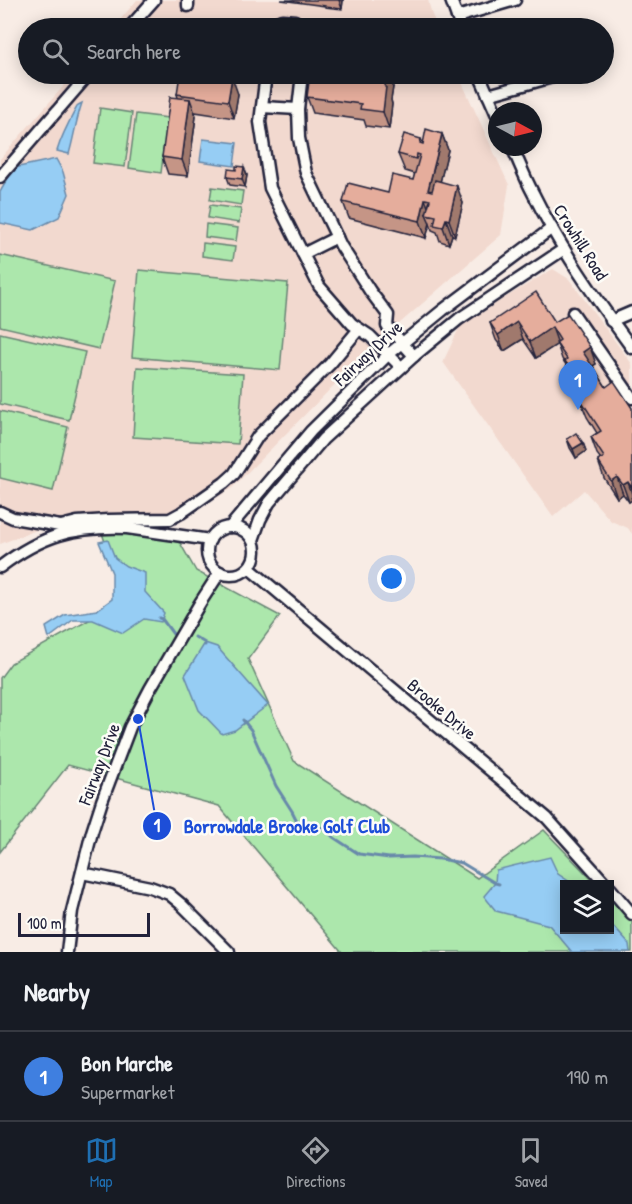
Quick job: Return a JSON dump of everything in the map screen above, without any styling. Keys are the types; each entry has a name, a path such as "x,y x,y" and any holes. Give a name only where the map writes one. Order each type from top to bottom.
{"street":[{"path":"138,18 154,0"},
{"path":"451,0 457,17 515,0"},
{"path":"0,177 80,84"},
{"path":"265,84 260,122 270,188 319,286 352,324 370,336 401,367"},
{"path":"301,84 298,109 306,173 341,246 388,315 387,326 414,356"},
{"path":"483,84 491,102"},
{"path":"488,95 527,84"},
{"path":"262,107 298,109"},
{"name":"Crowhill Road","path":"516,156 533,194 564,249 632,348"},
{"name":"Fairway Drive","path":"230,527 311,431 389,354 452,303 552,228"},
{"path":"303,254 337,237"},
{"name":"Fairway Drive","path":"252,540 269,503 323,439 401,367 459,319 564,249"},
{"path":"612,321 632,312"},
{"path":"573,313 632,398"},
{"path":"61,526 77,522 108,520 170,519 181,513 234,474 258,436 330,364 359,328"},
{"path":"0,512 13,518 81,529"},
{"path":"230,527 243,530 252,540 255,554 249,568 236,574 227,575 219,572 208,558 210,540 218,531 230,527"},
{"path":"0,567 37,542 60,533 81,529 127,528 210,540"},
{"name":"Brooke Drive","path":"249,568 547,818 602,880"},
{"name":"Fairway Drive","path":"67,952 72,911 102,801 130,727 219,572"},
{"path":"82,873 150,887 169,894 229,952"},
{"path":"614,894 632,914"}],"shaded area":[{"path":"137,0 428,0 433,18 122,18"},
{"path":"65,84 463,84 488,139 488,156 496,156 509,185 501,235 368,351 231,489 185,516 76,515 0,544 0,159"},
{"path":"553,269 569,279 632,364 632,534 628,528 611,521 584,490 553,517 443,362 461,324"}],"green space":[{"path":"100,108 132,113 125,167 93,163"},
{"path":"136,114 168,118 161,173 129,168"},
{"path":"212,187 243,191 241,205 210,200"},
{"path":"210,205 241,209 239,223 208,218"},
{"path":"206,224 238,228 236,241 205,237"},
{"path":"203,243 235,247 233,260 202,256"},
{"path":"0,255 115,281 99,349 0,326"},
{"path":"139,270 288,283 280,370 132,357"},
{"path":"0,333 85,352 69,420 0,404"},
{"path":"137,367 243,374 238,444 133,437"},
{"path":"0,411 68,427 53,491 0,478"},
{"path":"102,533 147,533 180,543 196,571 280,616 248,659 294,761 477,878 544,830 592,880 560,880 560,934 614,934 614,903 632,922 632,952 342,952 219,806 68,765 0,852 0,678 11,663 111,608 120,587"}],"water":[{"path":"82,103 69,154 57,151 69,122 78,105"},
{"path":"203,139 237,143 234,166 200,161"},
{"path":"56,159 63,172 69,194 59,217 33,230 0,223 0,192 14,168"},
{"path":"108,540 115,558 126,566 145,573 145,592 164,613 161,622 144,619 123,633 93,620 73,620 49,638 46,627 65,615 97,610 112,599 112,573 99,542"},
{"path":"205,643 217,647 268,705 235,730 222,734 199,710 185,675"},
{"path":"550,857 558,874 567,880 560,880 560,934 614,934 614,927 629,944 630,952 572,952 549,925 496,911 484,896 495,883 496,870"}],"building":[{"path":"178,84 231,84 228,101 177,94"},
{"path":"309,84 385,84 386,87 383,112 360,109 361,104 307,97"},
{"path":"170,97 190,99 182,160 162,157"},
{"path":"426,129 442,134 428,190 432,191 435,180 457,186 449,220 446,219 443,227 434,225 436,216 426,214 430,200 425,199 420,221 343,202 348,183 388,193 392,175 413,180 420,155 417,154 416,159 398,154 404,134 421,139 420,143 423,144"},
{"path":"236,166 244,167 242,179 227,177 228,169 236,170"},
{"path":"536,292 555,322 568,314 590,347 583,352 606,387 614,381 632,408 632,488 628,482 623,485 617,477 611,481 598,461 604,457 591,437 601,431 581,400 584,398 568,374 572,371 556,343 560,340 552,327 530,342 517,322 498,335 490,323"},
{"path":"576,433 583,443 573,449 567,439"}],"waterway":[{"path":"159,618 173,634"},
{"path":"195,637 205,645"},
{"path":"243,720 251,730 276,786 297,821 306,827 315,830 324,827 333,837 359,854 389,858 440,859 462,863 499,884"}],"place":[{"name":"Bon Marche","path":"578,410"},
{"name":"Borrowdale Brooke Golf Club","path":"138,719"}]}
